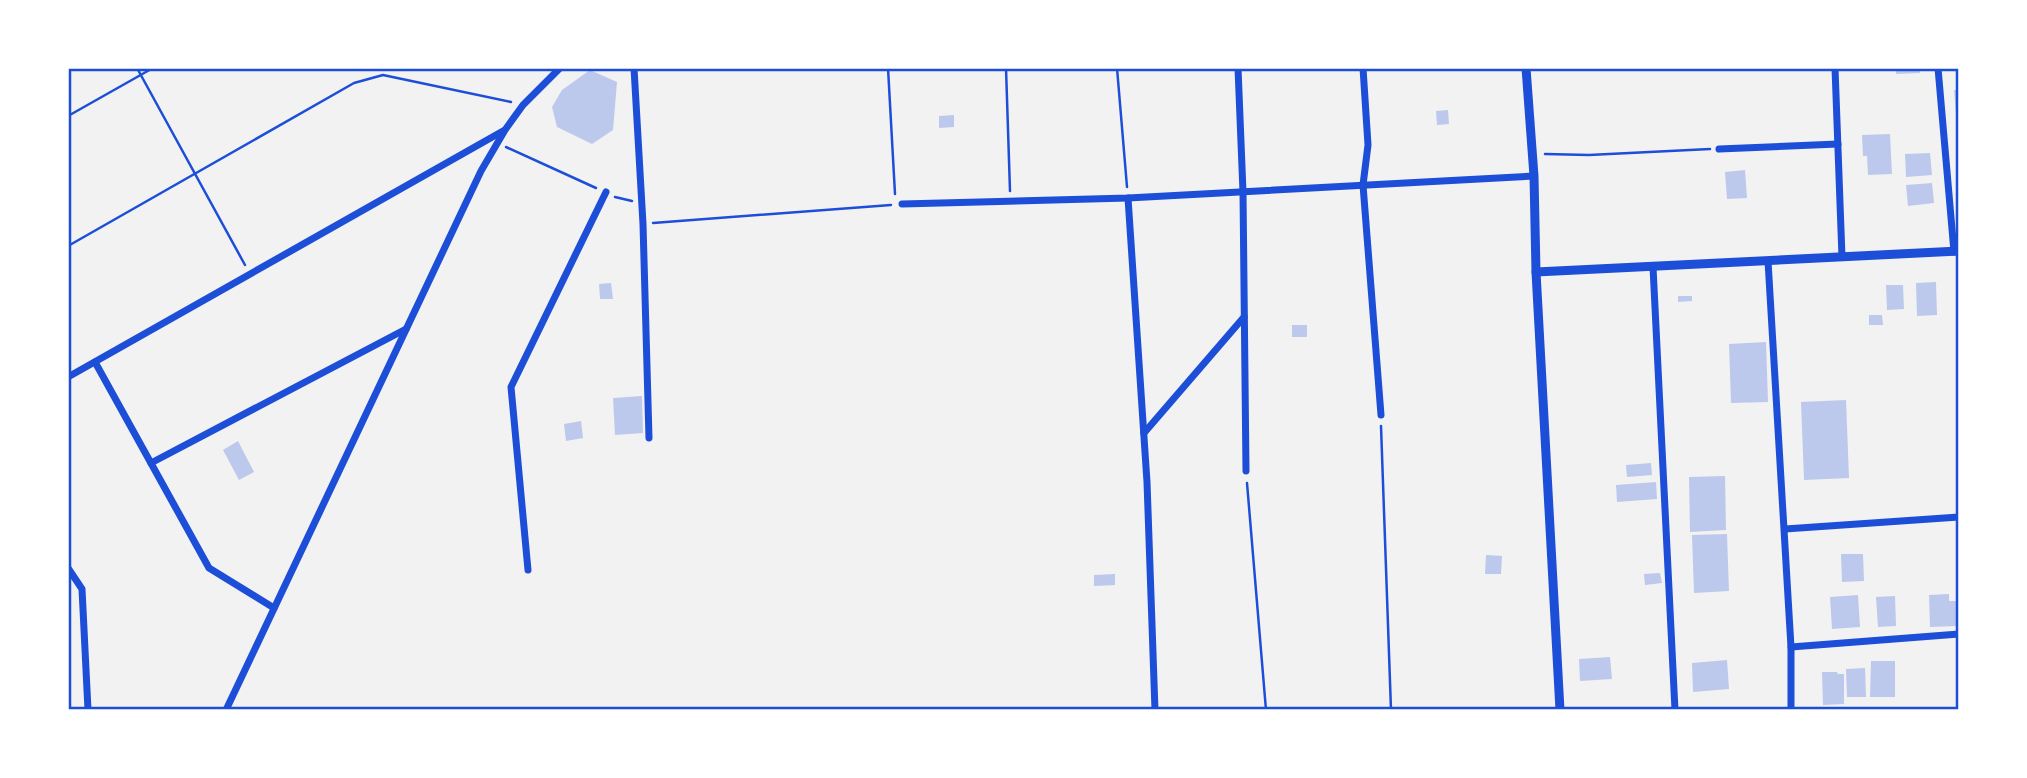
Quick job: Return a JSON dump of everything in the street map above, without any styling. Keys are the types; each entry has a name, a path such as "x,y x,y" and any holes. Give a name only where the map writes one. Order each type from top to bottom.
{"street":[{"path":"226,710 481,172 523,105 560,68"},
{"path":"634,68 643,224 649,438"},
{"path":"1238,68 1243,192 1246,471"},
{"path":"1363,68 1368,145 1363,185 1381,415"},
{"path":"1526,68 1534,176 1536,272 1560,710"},
{"path":"1835,68 1842,257"},
{"path":"1536,272 1956,252 1938,68"},
{"path":"68,377 505,130"},
{"path":"1719,149 1838,144"},
{"path":"902,204 1128,198 1534,176"},
{"path":"528,570 511,387 606,192"},
{"path":"1128,198 1144,433 1155,710"},
{"path":"1768,261 1785,529 1791,710"},
{"path":"1653,267 1675,710"},
{"path":"1144,433 1244,317"},
{"path":"152,463 406,328"},
{"path":"95,362 209,568 274,608"},
{"path":"1785,529 1959,517"},
{"path":"68,568 82,589 88,710"},
{"path":"1791,647 1959,634"}],"path":[{"path":"137,68 250,274"},
{"path":"68,116 153,68"},
{"path":"643,224 896,204 888,68"},
{"path":"1006,68 1011,201"},
{"path":"1117,68 1128,198"},
{"path":"68,246 354,83 383,75 523,105"},
{"path":"497,143 619,199 642,202"},
{"path":"1532,154 1589,155 1719,149"},
{"path":"1381,415 1391,710"},
{"path":"1246,471 1266,710"}],"building":[{"path":"1896,68 1920,68 1920,73 1896,74"},
{"path":"590,70 617,82 613,130 592,144 557,127 552,107 562,90"},
{"path":"1954,90 1959,90 1959,115 1956,115"},
{"path":"1448,110 1449,124 1437,125 1436,111"},
{"path":"954,115 954,127 939,128 939,116"},
{"path":"1890,134 1892,174 1868,175 1867,156 1863,156 1862,135"},
{"path":"1930,153 1932,175 1906,177 1905,154"},
{"path":"1745,170 1747,198 1727,199 1725,172"},
{"path":"1932,183 1934,203 1908,206 1906,185"},
{"path":"1936,282 1937,315 1917,316 1916,283"},
{"path":"611,283 613,299 600,299 599,284"},
{"path":"1886,285 1903,285 1904,309 1887,310"},
{"path":"1678,296 1692,296 1692,301 1678,302"},
{"path":"1869,315 1882,315 1883,325 1869,325"},
{"path":"1292,325 1307,325 1307,337 1292,337"},
{"path":"1766,342 1768,402 1731,403 1729,344"},
{"path":"642,396 643,433 615,435 613,398"},
{"path":"1846,400 1849,478 1804,480 1801,402"},
{"path":"581,421 583,438 566,441 564,424"},
{"path":"238,441 254,472 239,480 223,450"},
{"path":"1651,463 1652,475 1627,477 1626,465"},
{"path":"1725,476 1726,530 1690,532 1689,477"},
{"path":"1656,482 1657,499 1617,502 1616,485"},
{"path":"1727,534 1729,591 1694,593 1692,535"},
{"path":"1841,554 1863,554 1864,581 1842,582"},
{"path":"1486,555 1502,556 1501,574 1485,574"},
{"path":"1660,573 1662,583 1645,585 1644,574"},
{"path":"1115,574 1115,585 1094,586 1094,575"},
{"path":"1949,594 1949,601 1959,601 1959,626 1930,627 1929,595"},
{"path":"1858,595 1860,627 1832,629 1830,597"},
{"path":"1895,596 1896,626 1878,627 1876,597"},
{"path":"1610,657 1612,679 1580,681 1579,659"},
{"path":"1727,660 1729,689 1693,692 1692,663"},
{"path":"1871,661 1895,661 1895,697 1870,697"},
{"path":"1865,668 1866,697 1847,697 1846,669"},
{"path":"1822,672 1844,674 1844,704 1823,705"}]}
